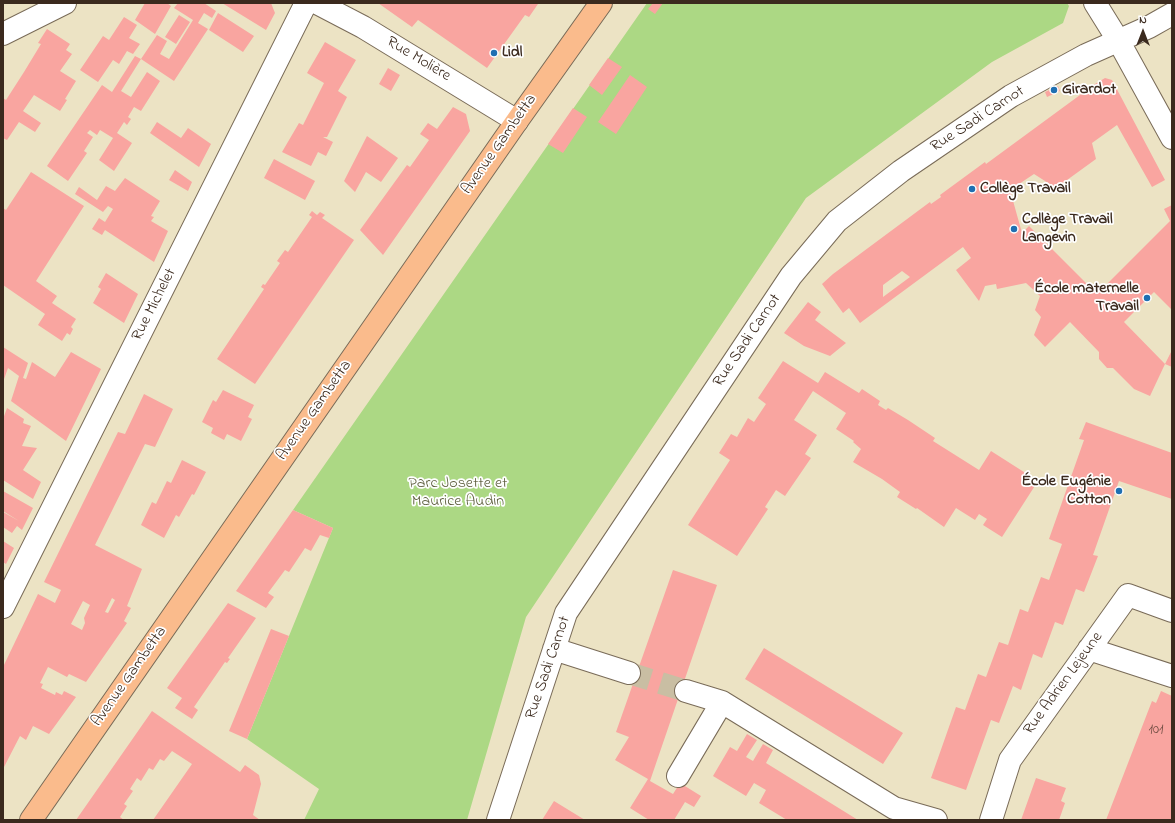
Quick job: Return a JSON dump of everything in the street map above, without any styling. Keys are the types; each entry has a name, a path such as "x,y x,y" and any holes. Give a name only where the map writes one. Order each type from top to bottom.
{"main road":[{"name":"Avenue Gambetta","path":"31,820 517,121 601,3"}],"street":[{"path":"3,34 65,3"},
{"name":"Rue Michelet","path":"3,607 306,3"},
{"name":"Rue Molière","path":"317,3 363,27 517,121"},
{"path":"1095,3 1118,40 1172,138"},
{"name":"Rue Sadi Carnot","path":"498,820 566,613 791,276 837,221 901,171 1011,96 1086,55 1172,14"},
{"name":"Rue Adrien Lejeune","path":"991,820 1010,760 1128,595 1172,611"},
{"path":"554,649 629,673"},
{"path":"1089,649 1172,676"},
{"path":"686,691 722,702 894,808 936,820"},
{"path":"678,776 722,702"}],"green space":[{"name":"Parc Josette et Maurice Audin","path":"647,3 1067,3 1069,6 1063,23 992,62 806,198 526,617 467,820 304,820 319,789 247,739 333,528 293,510"}],"building":[{"path":"145,3 167,3 171,6 155,34 135,20"},
{"path":"178,3 204,3 216,11 212,18 204,13 198,23 208,29 174,81 141,59 157,35 167,41 160,54 169,59 193,20 174,8"},
{"path":"222,3 271,3 275,13 266,30"},
{"path":"378,3 538,4 529,17 525,15 487,68 418,20 412,27"},
{"path":"653,3 663,3 655,14 648,9"},
{"path":"218,13 254,36 243,52 209,30"},
{"path":"179,15 190,22 176,44 165,37"},
{"path":"124,17 137,25 129,38 140,44 133,54 127,51 119,64 113,60 98,82 80,70 103,36 109,40"},
{"path":"47,29 70,44 66,50 72,54 60,71 76,81 65,99 67,100 60,111 34,95 23,111 41,123 35,132 19,122 7,140 3,138 3,98 6,100 24,72 41,44 38,43"},
{"path":"325,42 356,60 338,91 347,97 327,137 323,137 333,142 326,156 318,152 311,166 282,152 299,123 303,125 324,83 307,73"},
{"path":"135,56 141,59 121,91 131,97 147,72 160,81 141,111 134,107 128,117 131,119 127,125 124,122 117,133 132,143 114,171 99,160 113,138 100,130 97,135 90,130 87,133 93,137 84,151 87,153 68,181 47,166 102,85 112,92"},
{"path":"608,58 622,67 602,95 589,85"},
{"path":"388,68 400,75 391,91 379,84"},
{"path":"630,75 647,87 616,134 598,122"},
{"path":"1105,78 1112,80 1165,180 1152,187 1117,125 1092,143 1096,159 1056,188 1034,174 1010,190 1022,233 1029,226 1097,294 1170,221 1164,209 1172,205 1172,310 1154,292 1124,322 1165,364 1150,396 1134,389 1113,368 1107,368 1099,359 1099,352 1070,322 1045,347 1034,335 1041,317 1035,310 1040,296 1026,283 997,289 996,284 985,286 979,301 956,270 971,258 963,247 860,323 849,308 843,313 822,284 833,274 930,202 931,204 941,197 940,195 985,162 986,164","holes":["902,271 910,277 883,297 883,285"]},
{"path":"1058,86 1060,91 1047,97 1045,92"},
{"path":"453,107 466,114 470,131 383,255 360,230 407,165 410,167 429,140 420,134 428,123 437,129"},
{"path":"573,108 587,117 563,153 548,144"},
{"path":"157,122 181,138 188,128 211,144 199,167 150,133"},
{"path":"367,136 398,158 381,182 366,172 355,192 344,181"},
{"path":"274,159 315,181 305,200 264,178"},
{"path":"175,170 192,182 188,191 169,180"},
{"path":"31,172 84,206 36,281 57,296 52,303 76,319 71,327 73,329 70,335 67,333 62,341 38,325 45,314 3,285 3,208 6,210"},
{"path":"125,178 160,201 151,216 154,217 151,221 168,231 154,262 105,230 102,235 92,229 99,218 105,222 113,209 108,206 103,212 75,194 79,187 97,200 106,186 115,191"},
{"path":"312,211 317,215 320,212 325,215 322,218 354,240 255,384 217,359 264,289 261,287 263,284 265,285 280,263 277,261 285,250 288,252 312,217 309,215"},
{"path":"106,273 138,294 124,323 93,303 101,289 98,287"},
{"path":"808,302 821,312 815,320 846,343 830,356 804,346 784,333"},
{"path":"3,347 28,363 23,378 26,379 32,362 55,377 71,352 101,369 66,441 11,401 19,376 8,368 3,382"},
{"path":"1172,350 1172,367 1165,364"},
{"path":"783,361 818,383 825,372 859,393 862,389 880,401 878,405 886,410 888,408 908,420 935,438 933,441 979,470 991,451 1038,481 1002,537 983,525 987,519 979,514 975,520 956,508 944,527 917,508 916,509 897,497 900,492 882,479 853,462 861,449 853,442 854,441 836,429 846,413 813,391 794,420 817,435 805,454 811,458 785,496 776,490 765,507 768,509 737,556 688,525 730,460 719,453 731,434 737,437 748,418 754,422 766,404 758,398"},
{"path":"223,390 254,405 248,417 252,419 241,441 227,434 224,440 211,433 213,428 202,422 213,400 216,402"},
{"path":"144,394 173,409 155,447 145,444 95,545 142,569 127,606 131,608 124,621 127,623 86,682 69,674 67,677 48,667 40,683 43,684 41,688 55,695 56,692 62,695 64,691 76,697 49,734 33,726 26,740 20,736 3,769 3,667 38,594 55,603 61,590 44,582 118,432 125,434","holes":["112,598 115,600 108,613 105,612","83,601 90,605 84,618 85,623 82,630 71,624"]},
{"path":"7,408 24,419 23,423 31,426 22,446 37,448 23,470 41,482 33,499 3,480 3,419"},
{"path":"1086,422 1172,453 1172,499 1119,481 1093,555 1098,556 1084,592 1076,589 1063,625 1055,622 1042,658 1033,654 1021,690 1013,686 999,723 991,720 966,790 931,778 956,707 965,710 978,674 986,677 999,642 1008,645 1020,609 1028,612 1041,577 1049,580 1062,544 1049,539 1084,440 1079,439"},
{"path":"182,460 206,472 194,495 192,494 179,517 176,515 164,538 141,525 152,502 156,504 167,481 171,483"},
{"path":"3,491 33,508 22,530 17,526 12,533 3,527 3,512 19,521 3,511"},
{"path":"293,510 333,528 329,538 320,535 311,551 305,548 289,572 285,570 268,593 274,597 266,608 236,591"},
{"path":"3,541 14,548 6,564 3,562"},
{"path":"673,570 717,585 650,781 673,794 680,783 701,796 694,807 685,802 674,820 649,820 630,808 648,779 615,760 629,737 616,732"},
{"path":"228,603 256,618 228,658 230,659 227,663 225,662 194,707 198,710 192,719 175,708 182,698 167,688"},
{"path":"271,629 289,636 247,739 229,731"},
{"path":"764,648 903,733 883,764 745,679"},
{"path":"1161,691 1172,696 1172,820 1106,820 1152,701 1156,703"},
{"path":"152,711 240,772 245,765 259,775 261,784 253,815 260,820 153,820 192,764 172,751 164,761 160,759 153,770 149,768 141,781 137,778 130,789 133,791 124,804 127,806 120,817 124,820 76,820"},
{"path":"747,734 757,740 746,757 753,761 763,744 773,750 766,763 858,820 787,820 759,803 766,790 754,783 746,796 713,776 730,747 737,751"},
{"path":"1036,778 1066,788 1061,801 1065,803 1059,820 1021,820"},
{"path":"554,801 585,820 542,820"}],"tunnel":[{"path":"629,673 686,691"}],"place":[{"name":"Lidl","path":"494,53"},
{"name":"Girardot","path":"1054,90"},
{"name":"Collège Travail","path":"972,189"},
{"name":"Collège Travail Langevin","path":"1014,229"},
{"name":"École maternelle Travail","path":"1147,298"},
{"name":"École Eugénie Cotton","path":"1119,491"}]}
